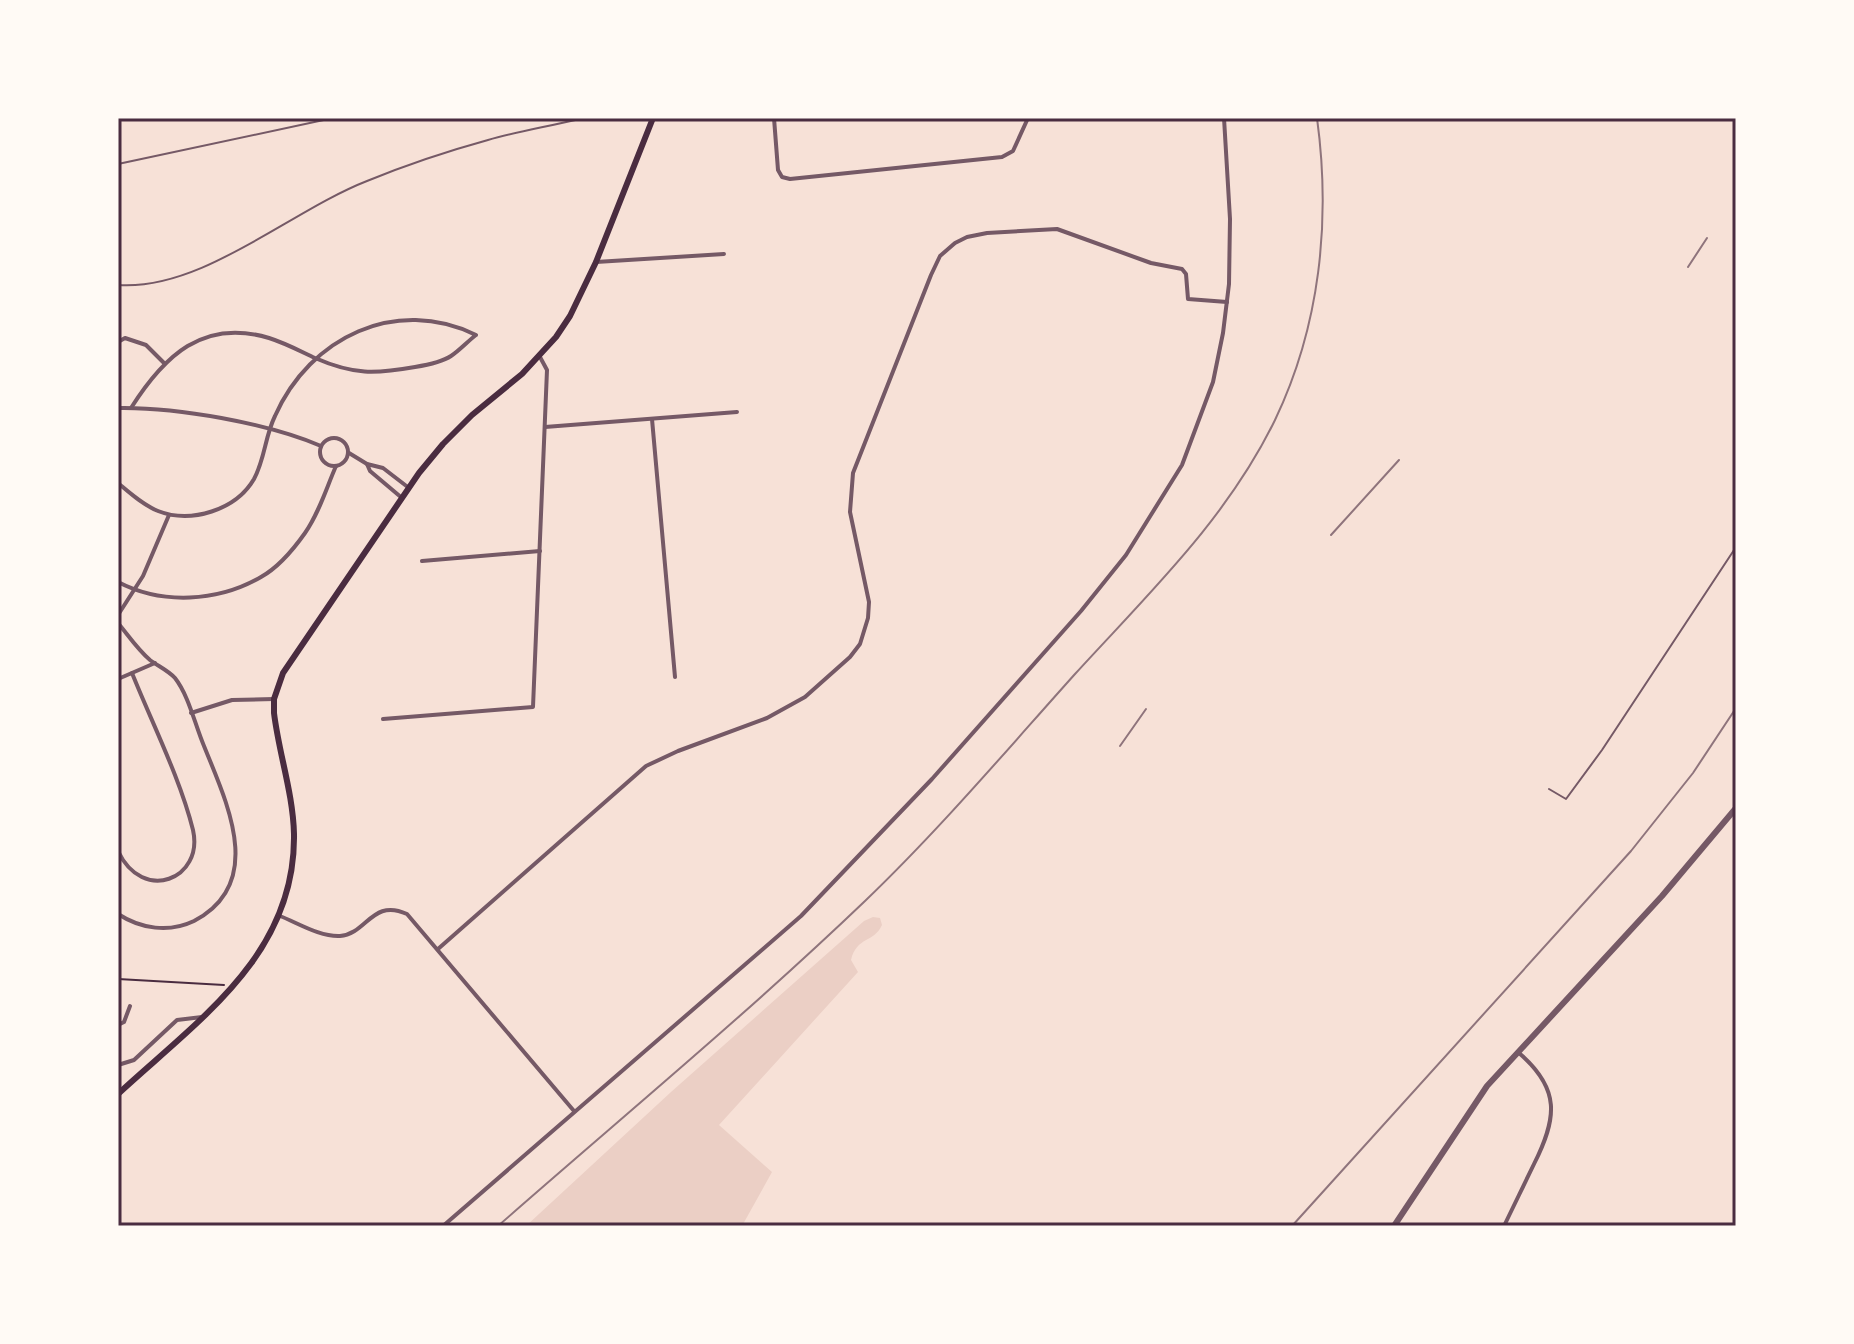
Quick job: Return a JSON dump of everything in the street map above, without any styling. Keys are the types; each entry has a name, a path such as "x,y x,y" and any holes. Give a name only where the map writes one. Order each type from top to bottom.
{"main road":[{"path":"118,1094 237,983 258,957 280,916 289,886 294,833 274,699 283,673 402,498 443,444 540,357 570,316 596,262 653,118"}],"street":[{"path":"774,118 778,170 782,177 790,179 1002,157 1013,151 1028,118"},
{"path":"443,1226 801,916 935,777 1108,577 1159,506 1182,465 1213,382 1227,302 1230,219 1224,118"},
{"path":"438,949 646,766 786,709 828,678 860,644 869,602 850,512 853,473 931,275 940,256 955,243 987,233 1057,229 1151,263 1182,269 1186,274 1188,299 1227,302"},
{"path":"596,262 724,254"},
{"path":"118,483 144,504 169,515 208,513 227,505 252,481 270,430 291,387 315,358 329,347 364,328 391,321 440,322 476,335 450,357 377,374 337,367 315,358 271,338 247,333 223,333 199,338 164,363 147,382 131,408"},
{"path":"118,342 125,338 146,345 164,363"},
{"path":"383,719 533,707 547,370 540,357"},
{"path":"118,408 221,419 321,446"},
{"path":"545,427 737,412"},
{"path":"652,419 675,677"},
{"path":"118,582 135,590 179,599 224,592 260,578 277,566 306,532 336,466 345,461 348,453 345,442 340,438 328,438 320,452 324,461 336,466"},
{"path":"348,453 367,464 383,468 409,488"},
{"path":"367,464 370,471 402,498"},
{"path":"118,615 135,590 169,515"},
{"path":"422,561 540,551"},
{"path":"118,623 155,663 175,678 234,825 236,840 234,871 221,897 199,918 184,926 154,928 137,924 118,914"},
{"path":"118,679 155,663"},
{"path":"118,851 130,871 139,877 158,881 170,879 179,873 192,856 194,845 193,832 175,779 132,673"},
{"path":"191,713 232,700 274,699"},
{"path":"1394,1226 1487,1086 1676,880 1736,808"},
{"path":"280,916 326,935 336,936 350,933 384,910 400,911 413,920 574,1111"},
{"path":"118,1025 124,1022 130,1006"},
{"path":"118,1065 134,1060 177,1020 202,1017"},
{"path":"1504,1226 1546,1140 1552,1115 1551,1097 1545,1081 1519,1053"}],"lane":[{"path":"118,164 333,118"},
{"path":"118,285 169,281 236,250 322,200 367,181 488,140 583,118"},
{"path":"1549,789 1566,799 1629,710 1736,547"}],"path":[{"path":"118,979 219,985 237,983"}],"shaded area":[{"path":"880,918 882,925 854,952 851,960 858,972 719,1125 772,1172 742,1226 526,1226 671,1092 864,921"}],"railway":[{"path":"498,1226 775,984 892,874 1158,585 1210,523 1256,456 1275,420 1303,348 1312,310 1322,234 1323,195 1317,118"},
{"path":"1688,267 1707,238"},
{"path":"1331,535 1399,460"},
{"path":"1292,1226 1631,851 1693,773 1736,708"},
{"path":"1120,746 1146,709"}]}
